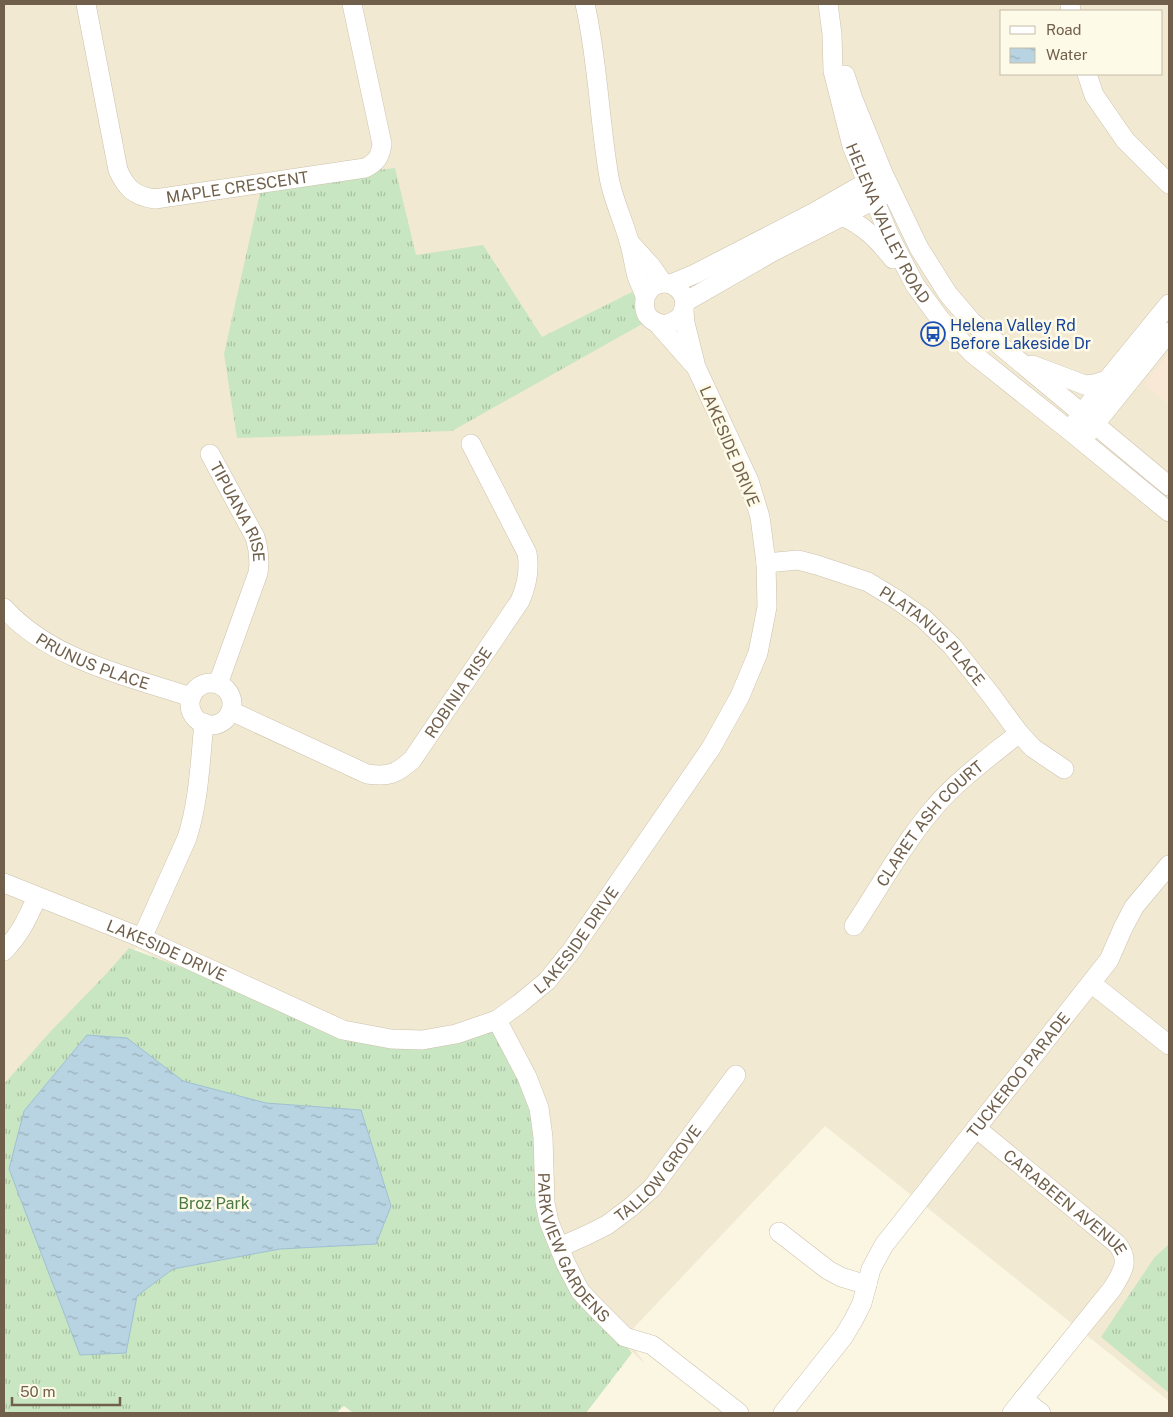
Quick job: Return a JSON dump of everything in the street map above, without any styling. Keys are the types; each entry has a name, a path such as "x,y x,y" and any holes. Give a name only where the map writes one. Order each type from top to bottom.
{"street":[{"name":"MAPLE CRESCENT","path":"86,4 118,170 124,183 133,192 144,198 155,199 365,168 375,163 381,154 382,144 352,4"},
{"name":"LAKESIDE DRIVE","path":"585,4 591,31 609,179 630,242 637,277 644,297 646,313 696,367"},
{"name":"HELENA VALLEY ROAD","path":"828,4 832,34 853,99 874,177 874,200 916,285 940,319 972,354 1076,435 1169,512"},
{"path":"1087,75 1094,95 1125,140 1169,184"},
{"name":"HELENA VALLEY ROAD","path":"874,177 892,191 919,248 948,294 972,322 1169,486"},
{"path":"644,297 652,287 695,274 815,212 874,177"},
{"path":"657,323 668,324 678,320 684,307 774,251 892,191"},
{"path":"841,216 853,221 867,231 881,244 916,285"},
{"name":"LAKESIDE DRIVE","path":"4,883 142,938 343,1030 391,1040 422,1040 456,1034 497,1020 548,981 572,950 711,748 740,696 758,653 767,607 766,563 760,517 749,481 696,367 683,295 678,288 667,284 630,242"},
{"path":"1089,419 1107,380 1169,304"},
{"path":"1076,435 1169,332"},
{"path":"1015,358 1062,378 1085,385 1107,380"},
{"name":"ROBINIA RISE","path":"231,711 367,774 381,776 391,774 402,769 412,760 520,600 528,577 527,553 471,444"},
{"name":"TIPUANA RISE","path":"210,454 255,537 260,561 258,573 218,684"},
{"name":"PLATANUS PLACE","path":"766,563 798,560 817,565 868,582 896,599 923,618 952,646 992,695 1019,733 1033,748 1064,770"},
{"name":"PRUNUS PLACE","path":"4,608 26,628 82,661 192,697"},
{"path":"218,684 225,688 230,695 231,711 227,718 220,722 204,724 192,713 190,705 192,697 202,685 218,684"},
{"path":"142,938 187,838 192,822 196,806 204,724"},
{"name":"CLARET ASH COURT","path":"854,926 933,808 948,792 1019,733"},
{"name":"TUCKEROO PARADE","path":"782,1413 844,1336 862,1303 872,1269 884,1245 1109,960 1134,907 1169,864"},
{"path":"4,951 24,926 37,897"},
{"path":"1091,983 1169,1046"},
{"name":"PARKVIEW GARDENS","path":"497,1020 527,1077 539,1108 543,1138 545,1203 549,1222 566,1264 580,1290 625,1337 652,1345 739,1413"},
{"name":"TALLOW GROVE","path":"560,1247 606,1225 631,1207 652,1188 736,1075"},
{"name":"CARABEEN AVENUE","path":"976,1128 1117,1244 1122,1250 1124,1257 1122,1274 1112,1289 1017,1406"},
{"path":"779,1232 828,1270 867,1285"},
{"path":"1017,1406 1041,1413"}],"shaded area":[{"path":"4,4 1169,4 1169,1401 825,1126 626,1336 645,1364 556,1279 392,1057 246,1001 136,948 4,1096"},
{"path":"1169,353 1169,405 1144,384"}],"green space":[{"path":"395,168 416,255 483,245 542,337 632,292 651,319 452,431 237,438 224,354 262,184"},
{"name":"Broz Park","path":"129,948 305,1013 391,1039 497,1020 527,1077 544,1174 580,1291 632,1353 586,1413 353,1413 344,1406 336,1413 4,1413 4,1084"},
{"path":"1169,1244 1169,1393 1101,1337 1154,1258"}],"water":[{"path":"87,1035 127,1038 183,1081 266,1103 361,1110 391,1206 376,1244 280,1249 173,1269 137,1296 126,1353 80,1355 9,1169 24,1111"}],"place":[{"name":"Helena Valley Rd Before Lakeside Dr","path":"933,334"}]}
